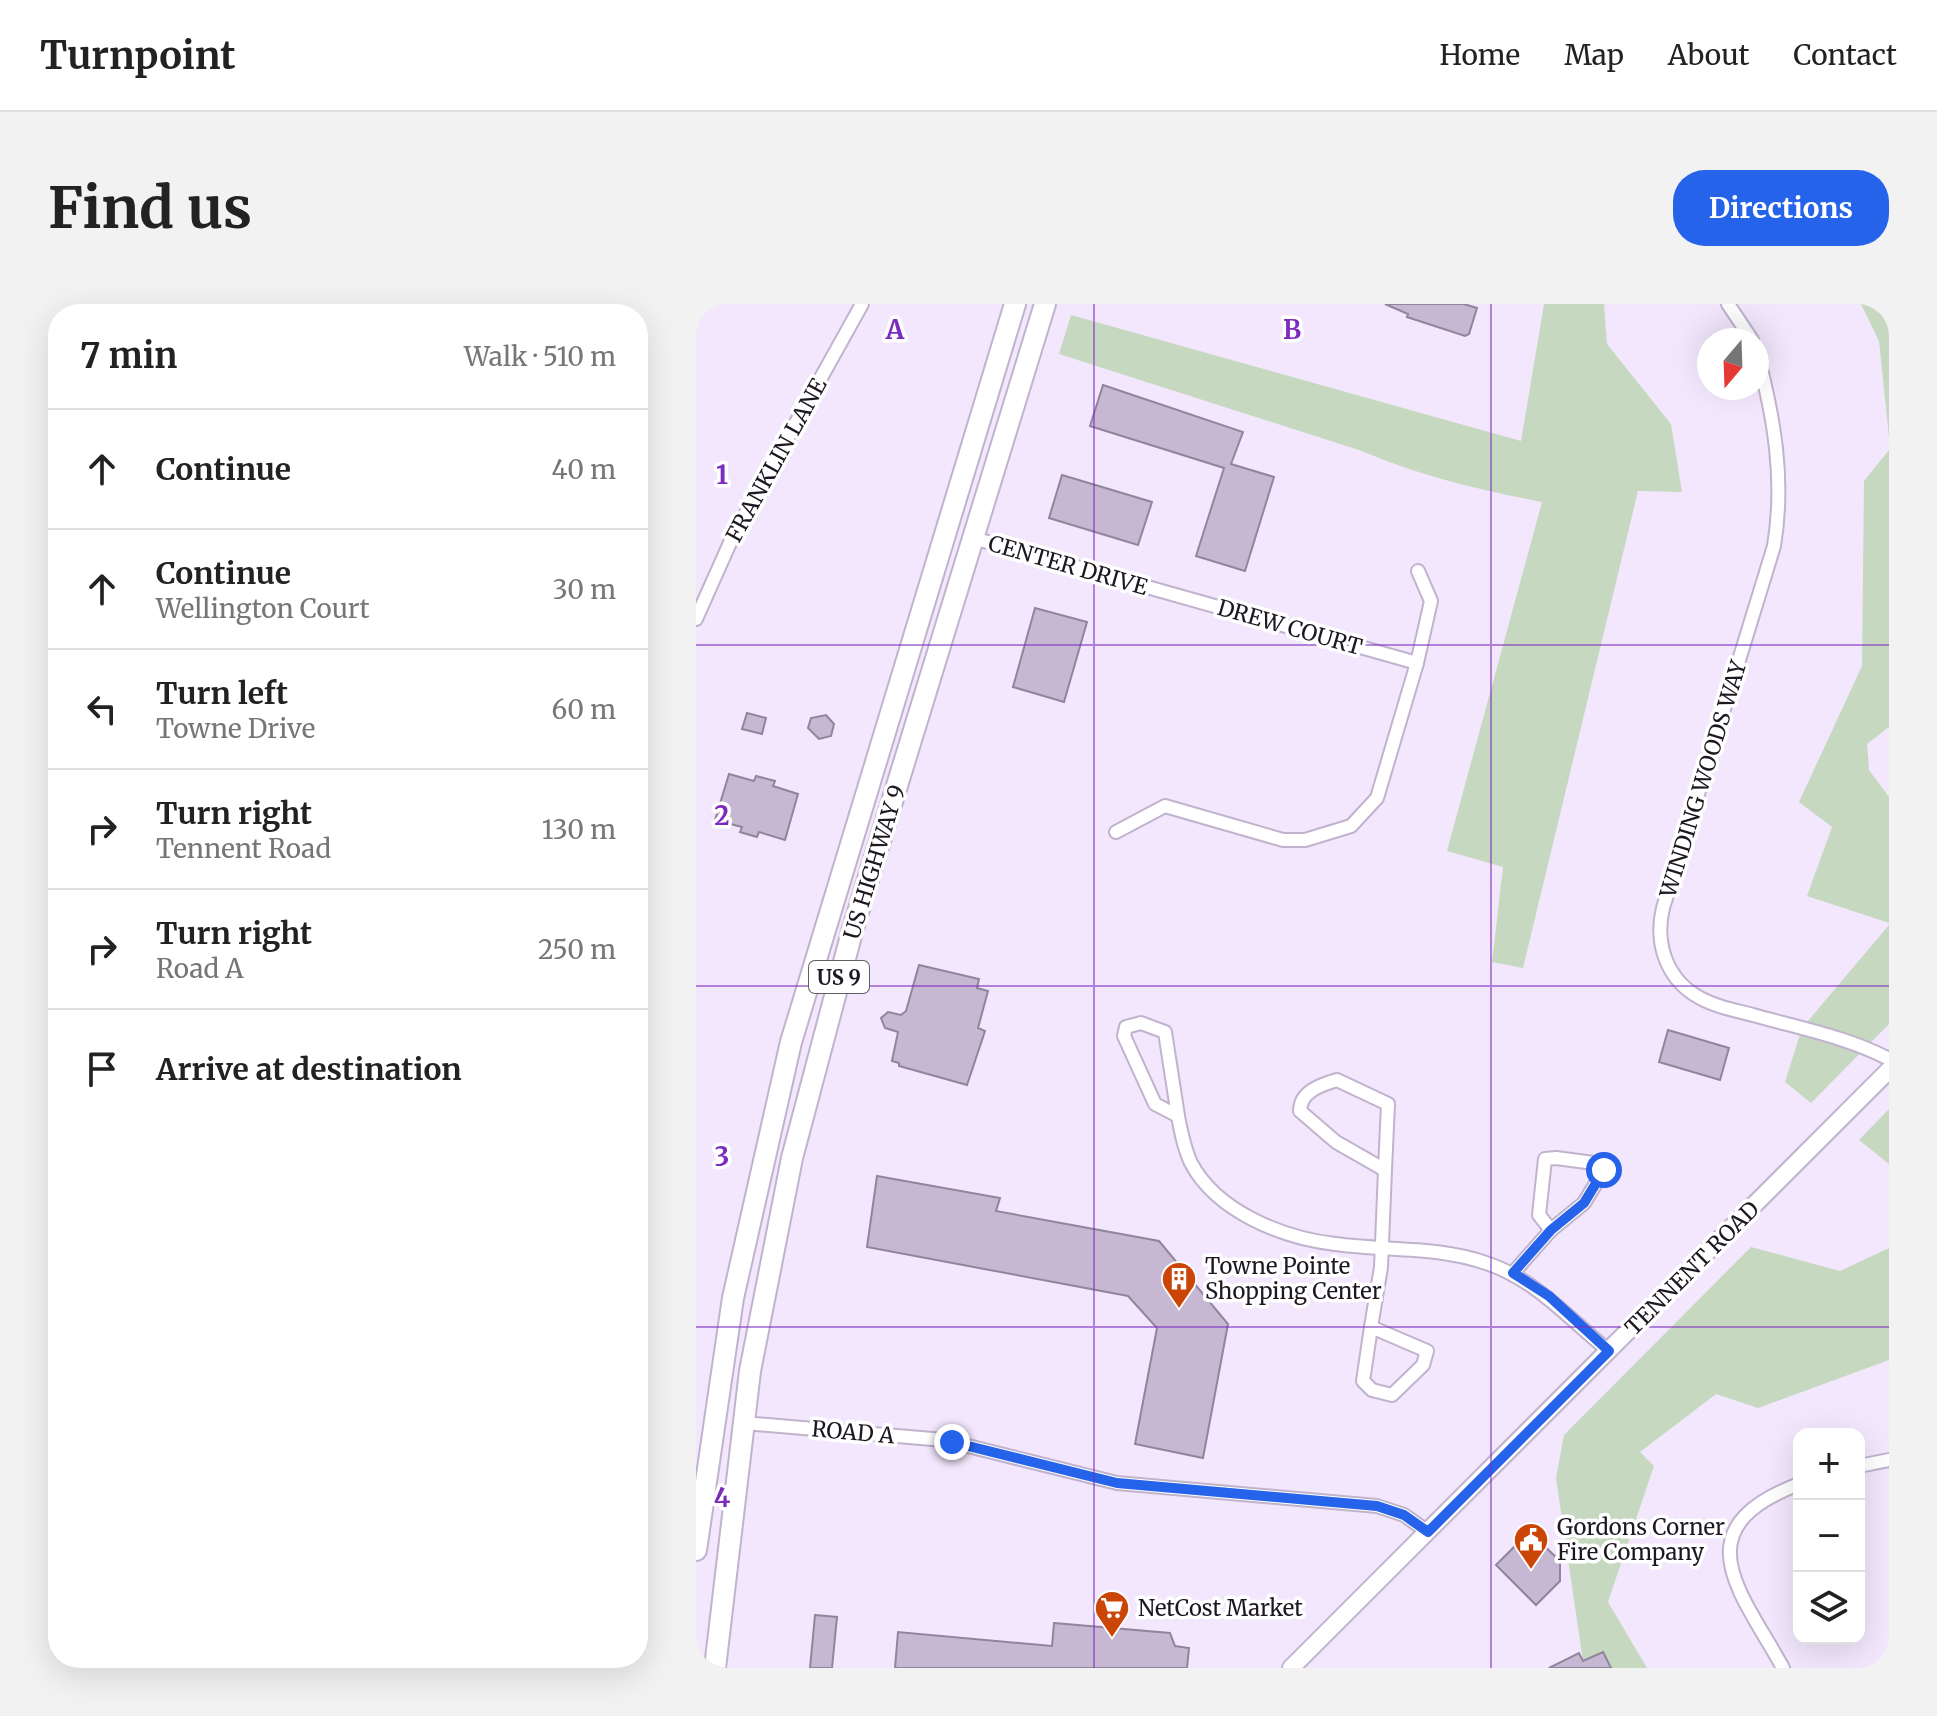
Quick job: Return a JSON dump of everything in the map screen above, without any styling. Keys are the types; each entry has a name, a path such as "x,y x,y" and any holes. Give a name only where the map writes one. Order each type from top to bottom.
{"highway":[{"name":"US HIGHWAY 9","path":"696,1550 733,1298 788,1054 1015,304"},
{"name":"US HIGHWAY 9","path":"717,1664 744,1423 771,1253 821,1043 1045,304"}],"street":[{"name":"FRANKLIN LANE","path":"696,619 733,536 862,304"},
{"path":"1728,304 1744,328"},
{"name":"WINDING WOODS WAY","path":"1767,400 1778,451 1781,484 1776,535 1757,607 1663,908 1660,928 1663,953 1680,982 1707,1001 1851,1042 1889,1059"},
{"name":"CENTER DRIVE","path":"973,538 1162,591"},
{"path":"1116,832 1165,806 1283,840 1305,840 1351,826 1377,798 1417,663 1431,601 1418,571"},
{"name":"DREW COURT","path":"1162,591 1417,663"},
{"path":"1178,1116 1155,1104 1124,1036 1126,1027 1141,1023 1165,1032 1187,1155 1215,1193 1241,1212 1278,1230 1318,1242 1459,1255 1513,1273 1549,1296 1609,1351"},
{"name":"TENNENT ROAD","path":"1291,1668 1889,1070"},
{"path":"1371,1327 1427,1351 1423,1365 1392,1395 1372,1390 1363,1381 1371,1327 1383,1247 1388,1104 1337,1080 1303,1098 1300,1111 1336,1142 1385,1170"},
{"path":"1513,1273 1551,1230 1584,1203 1604,1170 1602,1167 1579,1159 1545,1159 1539,1215 1551,1230"},
{"name":"ROAD A","path":"744,1423 944,1440 1117,1483 1377,1506 1404,1515 1428,1532"},
{"path":"1865,1465 1889,1460"},
{"path":"1783,1668 1735,1585 1731,1545 1743,1517 1754,1506 1768,1496 1793,1486"}],"green space":[{"path":"1544,304 1604,304 1607,344 1671,424 1682,492 1638,491 1523,968 1492,962 1503,867 1447,851 1542,502 1428,475 1059,354 1071,315 1521,441"},
{"path":"1861,304 1889,304 1889,437 1879,341"},
{"path":"1889,450 1889,727 1867,744 1869,770 1889,797 1889,923 1807,896 1832,827 1799,802 1862,666 1864,481"},
{"path":"1889,925 1889,1024 1811,1103 1785,1082 1802,1028"},
{"path":"1889,1109 1889,1164 1859,1140"},
{"path":"1751,1247 1840,1271 1889,1248 1889,1360 1758,1408 1716,1394 1640,1452 1654,1466 1608,1602 1647,1668 1584,1668 1556,1478 1564,1435"}],"building":[{"path":"1385,304 1464,304 1477,308 1469,334 1465,336 1407,317 1408,314"},
{"path":"1103,385 1243,432 1231,464 1274,477 1245,571 1196,556 1224,468 1090,426"},
{"path":"1062,475 1152,502 1138,545 1049,518"},
{"path":"1035,608 1087,622 1064,702 1013,687"},
{"path":"747,713 766,718 762,734 742,729"},
{"path":"826,715 834,724 831,736 819,739 808,728 811,718"},
{"path":"729,774 754,781 756,776 775,781 773,786 798,794 785,840 759,832 757,837 740,832 742,827 715,820"},
{"path":"919,965 979,979 977,988 988,991 978,1028 985,1031 967,1085 899,1066 899,1063 892,1061 898,1032 885,1028 881,1018 888,1012 901,1015 906,1011"},
{"path":"1668,1030 1729,1048 1720,1080 1659,1062"},
{"name":"Towne Pointe Shopping Center","path":"877,1176 1000,1198 996,1211 1159,1241 1228,1324 1203,1458 1135,1444 1157,1328 1128,1296 867,1247"},
{"name":"Gordons Corner Fire Company","path":"1536,1525 1546,1535 1539,1541 1560,1561 1560,1581 1536,1605 1496,1565"},
{"path":"815,1615 837,1617 832,1668 810,1668"},
{"path":"1054,1623 1170,1633 1175,1646 1189,1648 1187,1668 895,1668 898,1632 1052,1646"},
{"path":"1603,1652 1611,1668 1549,1668 1579,1653 1583,1661"}],"place":[{"name":"Towne Pointe Shopping Center","path":"1179,1310"},
{"name":"Gordons Corner Fire Company","path":"1531,1571"},
{"name":"NetCost Market","path":"1112,1639"}],"route":[{"path":"952,1442 1117,1483 1377,1506 1404,1515 1428,1532 1609,1351 1579,1327 1549,1296 1513,1273 1551,1230 1584,1203 1604,1170"}]}
